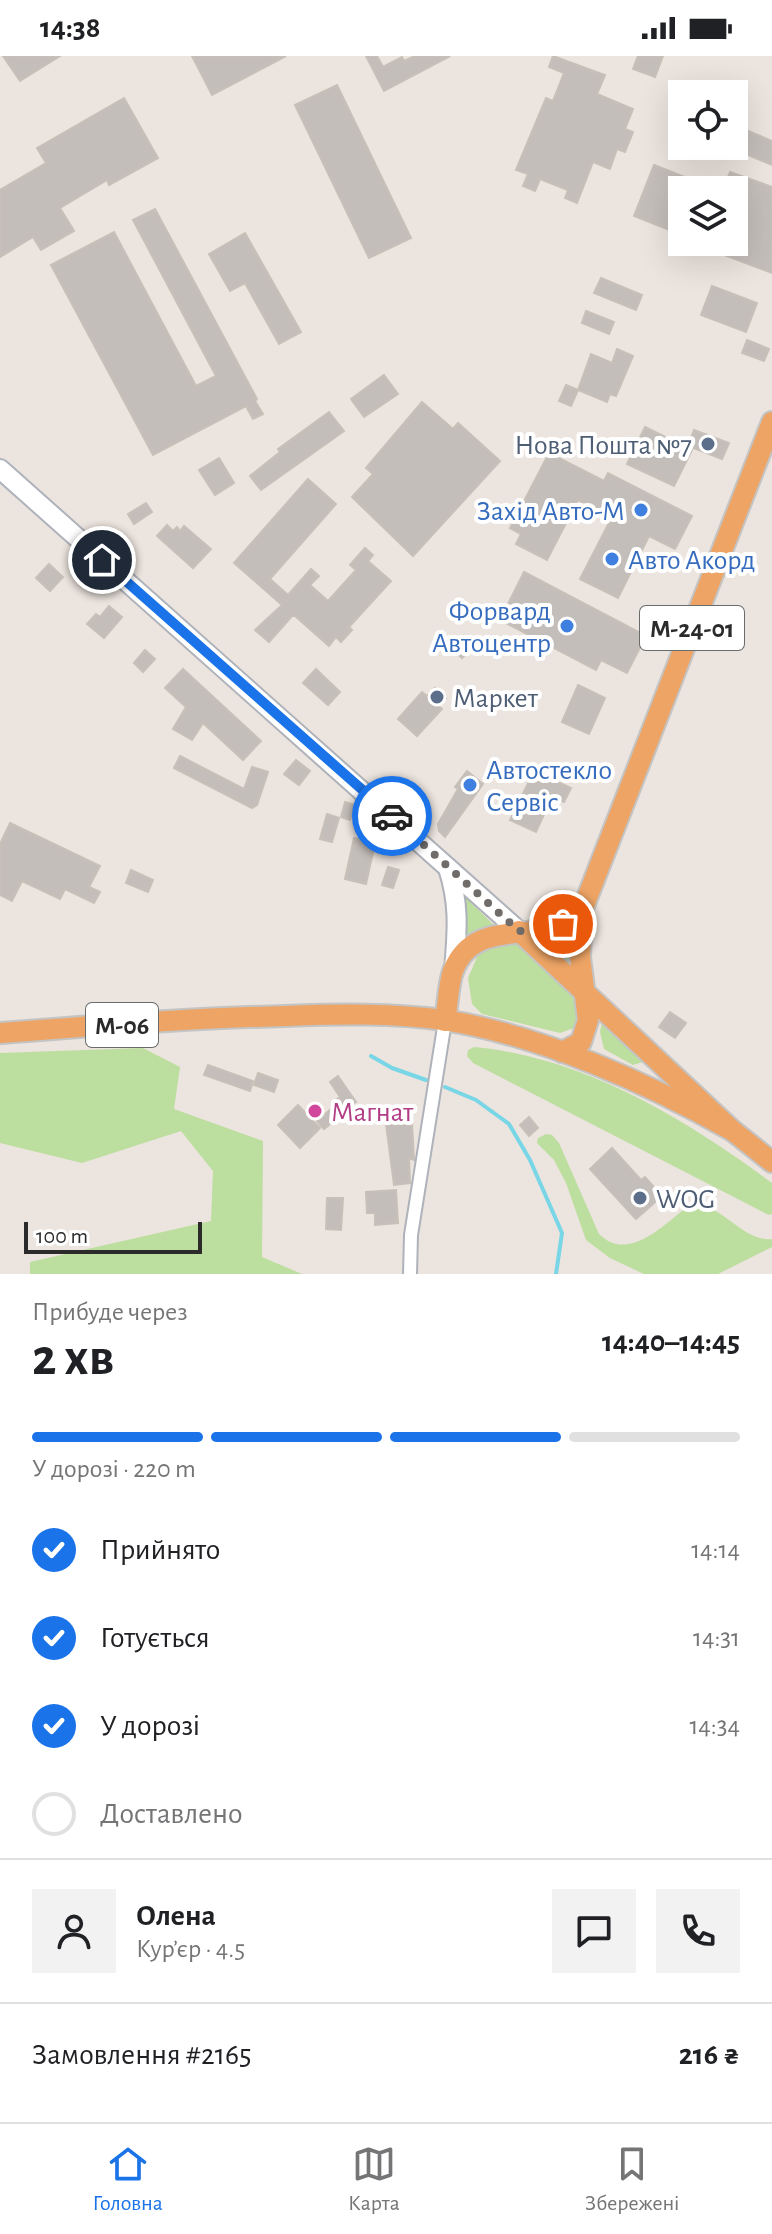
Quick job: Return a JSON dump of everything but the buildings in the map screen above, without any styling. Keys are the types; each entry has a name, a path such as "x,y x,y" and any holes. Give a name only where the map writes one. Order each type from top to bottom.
{"highway":[{"name":"М-24-01","path":"562,1052 574,1048 585,1034 588,1020 580,957 582,911 772,422"},
{"path":"445,1021 454,971 476,942 519,931 553,928 582,911"},
{"path":"519,931 733,1131"},
{"name":"М-06","path":"0,1033 331,1014 445,1021 562,1052 657,1092 733,1131 772,1162"}],"main road":[{"path":"0,469 519,931"},
{"path":"447,865 458,912 454,971"}],"street":[{"path":"410,1274 411,1235 445,1021"}],"green space":[{"path":"465,897 500,931 462,947"},
{"path":"575,932 569,966 540,942"},
{"path":"516,941 576,993 580,1018 574,1028 560,1033 482,1014 472,1004 468,978 478,955 493,943"},
{"path":"603,1017 646,1056 643,1062 633,1065 604,1049 600,1032"},
{"path":"474,1047 555,1063 632,1095 668,1114 772,1183 772,1214 473,1063 467,1056 468,1050"},
{"path":"143,1048 180,1067 174,1109 263,1141 262,1257 302,1274 30,1274 30,1262 211,1221 213,1171 181,1131 82,1163 0,1143 0,1053"},
{"path":"552,1135 559,1143 599,1234 610,1242 622,1245 634,1243 657,1231 688,1206 699,1205 710,1208 751,1234 772,1239 772,1247 718,1274 644,1274 610,1258 586,1240 566,1183 554,1160 537,1143 538,1138"}],"waterway":[{"path":"371,1056 392,1068 426,1080"},
{"path":"445,1087 476,1100 509,1124 530,1160 562,1233 556,1274"}],"way so far":[{"path":"392,816 519,931 544,930 563,924"}],"place":[{"name":"Нова Пошта №7","path":"708,444"},
{"name":"Захід Авто-М","path":"641,510"},
{"name":"Авто Акорд","path":"612,559"},
{"name":"Форвард Автоцентр","path":"567,626"},
{"name":"Маркет","path":"437,697"},
{"name":"Автостекло Сервіс","path":"470,785"},
{"name":"Магнат","path":"315,1111"},
{"name":"WOG","path":"640,1198"}],"route":[{"path":"102,560 392,816"}]}
